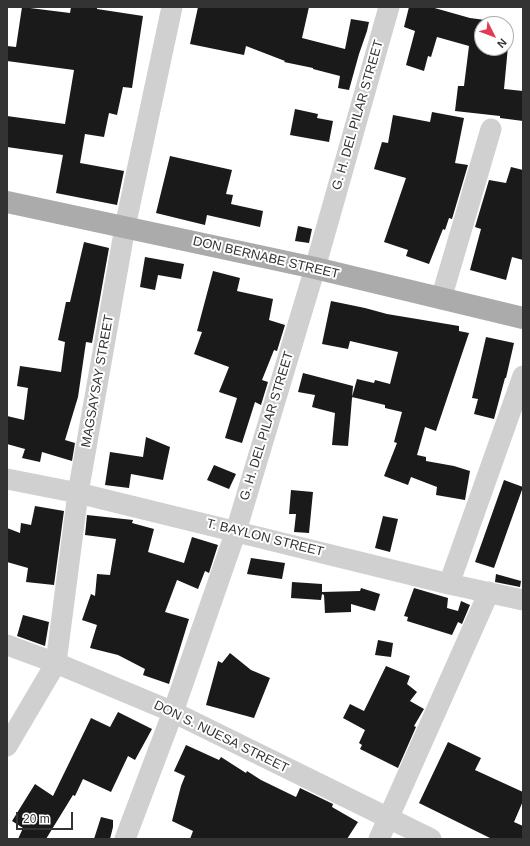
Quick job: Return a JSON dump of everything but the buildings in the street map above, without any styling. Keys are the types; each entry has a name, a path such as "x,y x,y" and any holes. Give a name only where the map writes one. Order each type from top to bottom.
{"main road":[{"name":"DON BERNABE STREET","path":"7,202 125,226 315,268 523,318"}],"street":[{"name":"MAGSAYSAY STREET","path":"7,746 56,663 78,493 125,226 172,7"},
{"name":"G. H. DEL PILAR STREET","path":"125,839 173,712 236,531 315,268 389,7"},
{"path":"441,299 491,129"},
{"path":"449,584 523,376"},
{"name":"T. BAYLON STREET","path":"7,479 78,493 449,584 523,600"},
{"path":"379,839 489,592"},
{"name":"DON S. NUESA STREET","path":"7,645 56,663 173,712 431,839"}]}
